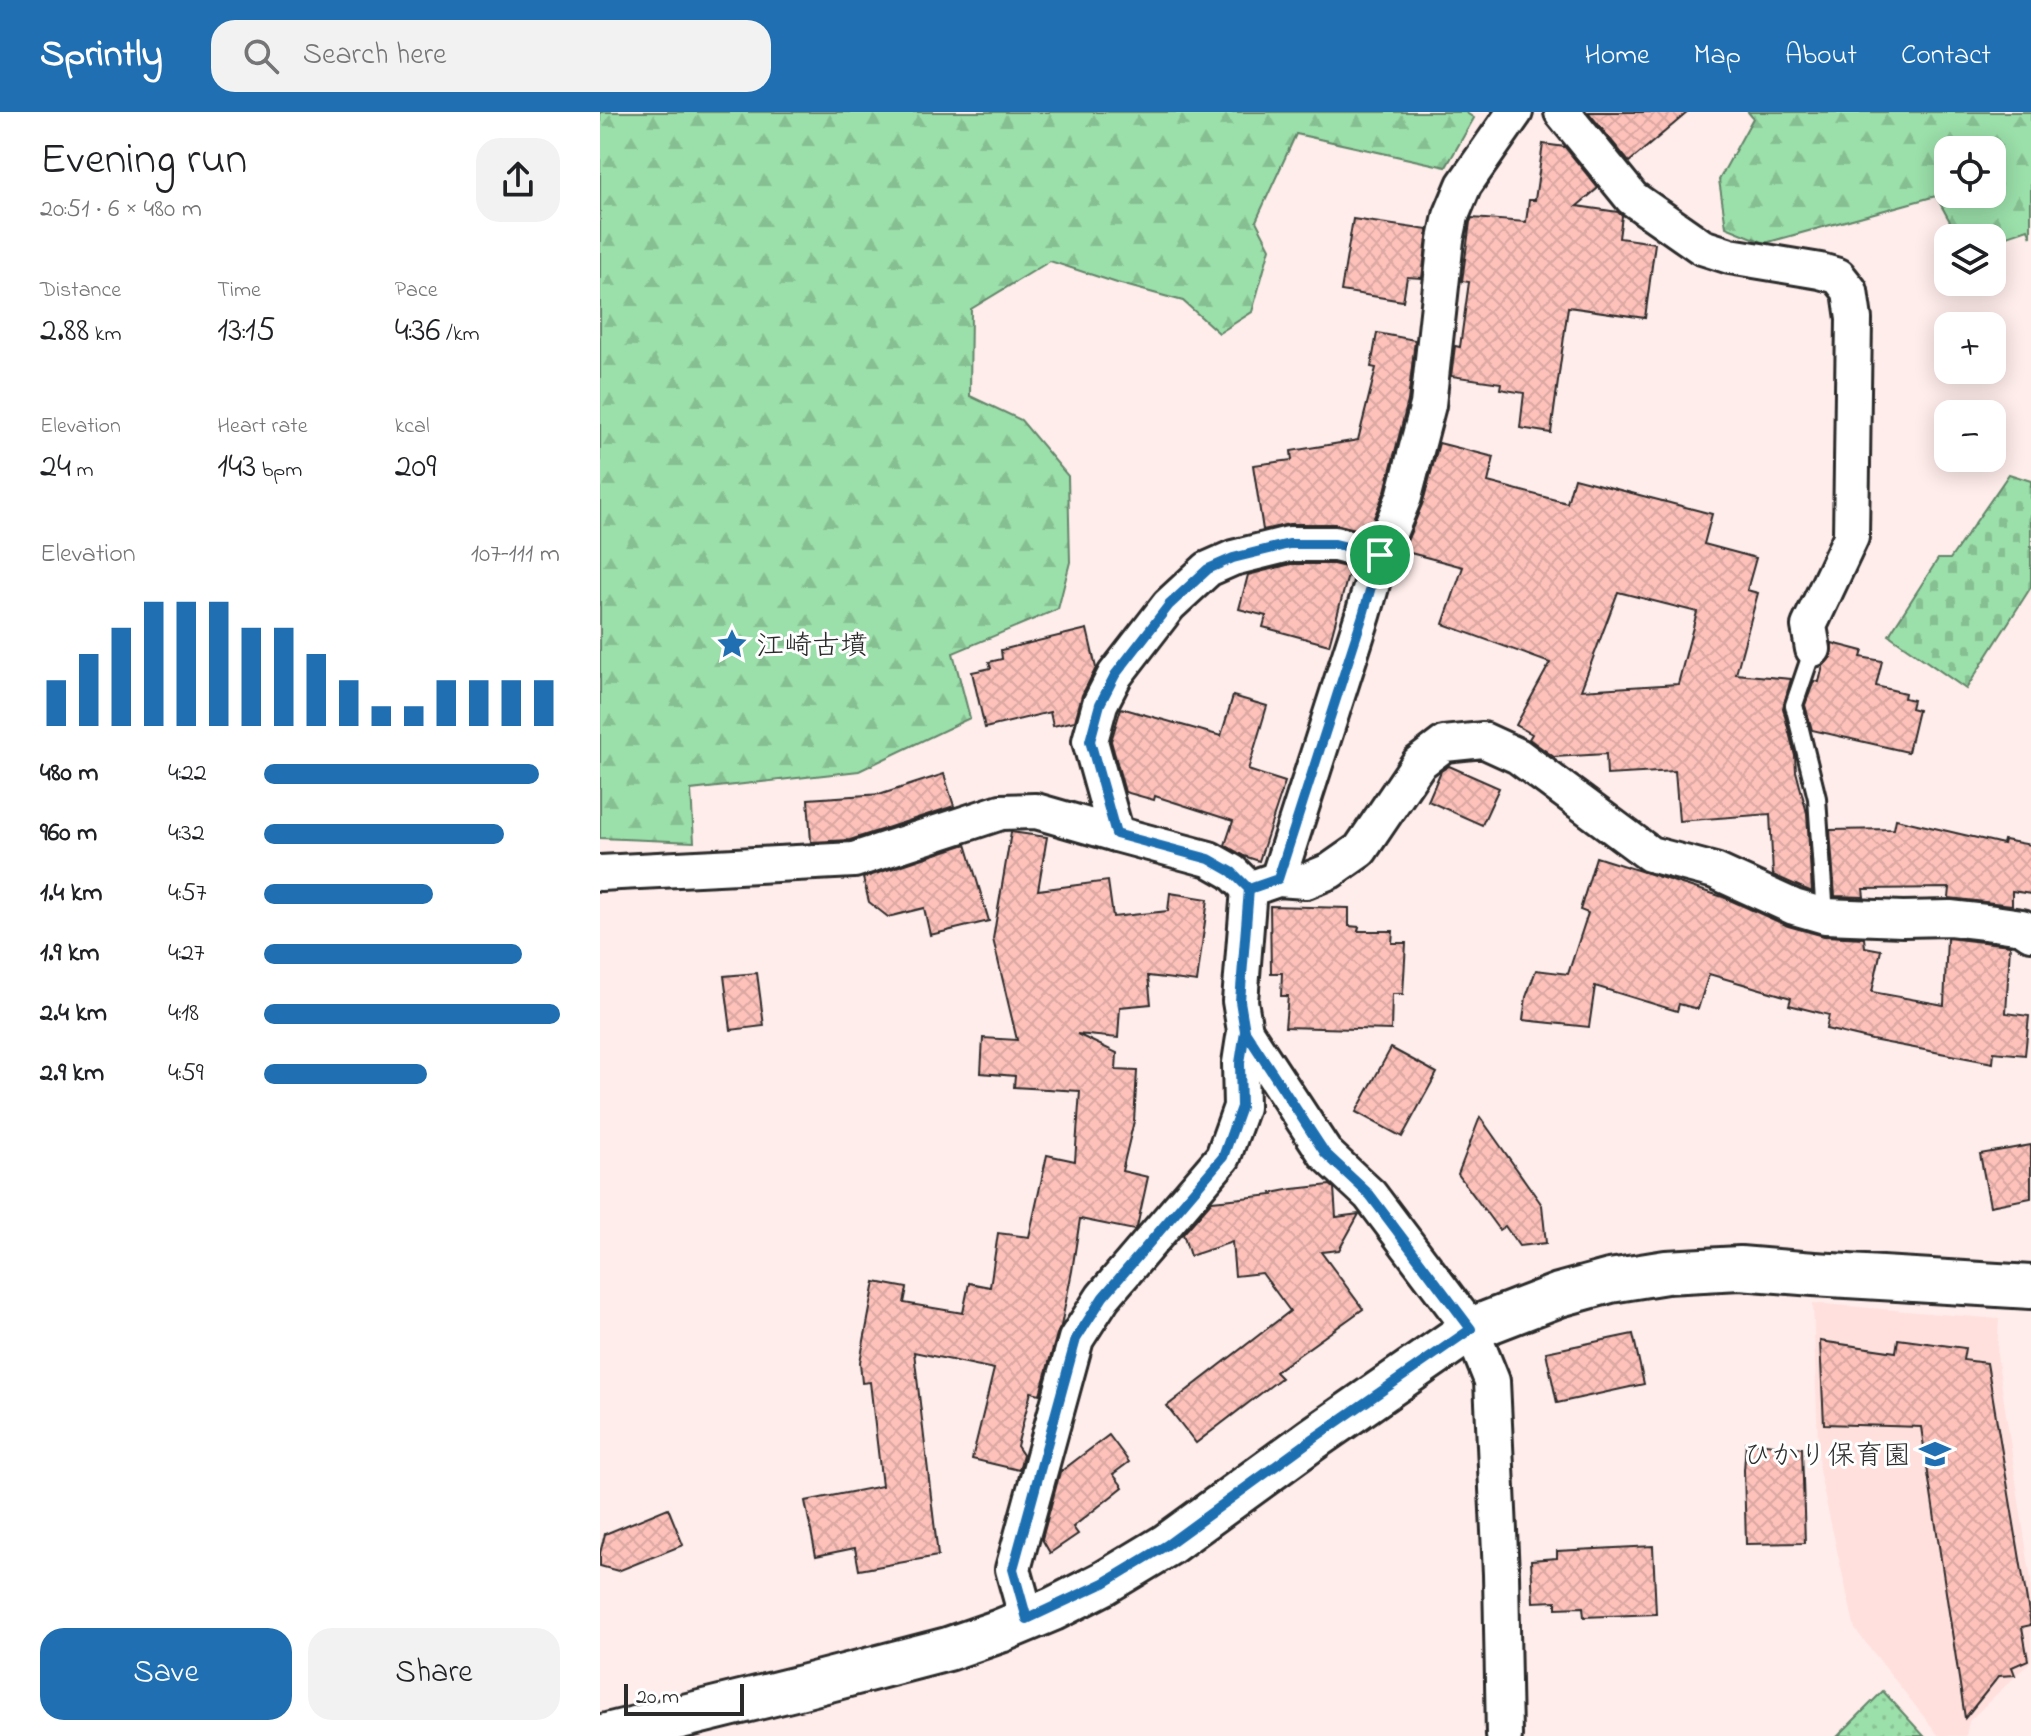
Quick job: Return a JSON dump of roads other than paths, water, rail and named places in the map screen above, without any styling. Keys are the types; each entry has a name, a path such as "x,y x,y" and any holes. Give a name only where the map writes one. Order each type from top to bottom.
{"street":[{"path":"1027,1619 1013,1569 1076,1339 1103,1297 1223,1157 1241,1107 1240,1063 1245,1031 1240,1001 1263,884 1358,630 1380,555 1404,497 1428,405 1451,216 1464,185 1515,112"},
{"path":"1562,112 1632,198 1702,247 1730,256 1838,276 1850,291 1854,319 1851,537 1809,626 1813,649"},
{"path":"1116,834 1090,741 1100,704 1115,675 1169,605 1208,569 1233,558 1289,544 1335,544 1380,555"},
{"path":"600,873 854,860 1001,812 1036,811 1209,859 1263,884 1306,881 1330,871 1360,850 1419,763 1444,744 1483,740 1518,756 1650,854 1715,871 1794,907 1825,916 1950,918 2022,927 2031,933"},
{"path":"1245,1031 1325,1153 1370,1195 1471,1329 1492,1381 1501,1574 1504,1736"},
{"path":"603,1736 948,1649 1027,1619 1104,1583 1167,1545 1471,1329 1559,1295 1610,1281 1689,1270 1740,1268 2031,1287"}],"lane":[{"path":"1813,649 1794,705 1817,798 1825,916"}],"place":[{"name":"江崎古墳","path":"732,644"},
{"name":"ひかり保育園","path":"1935,1454"}]}
